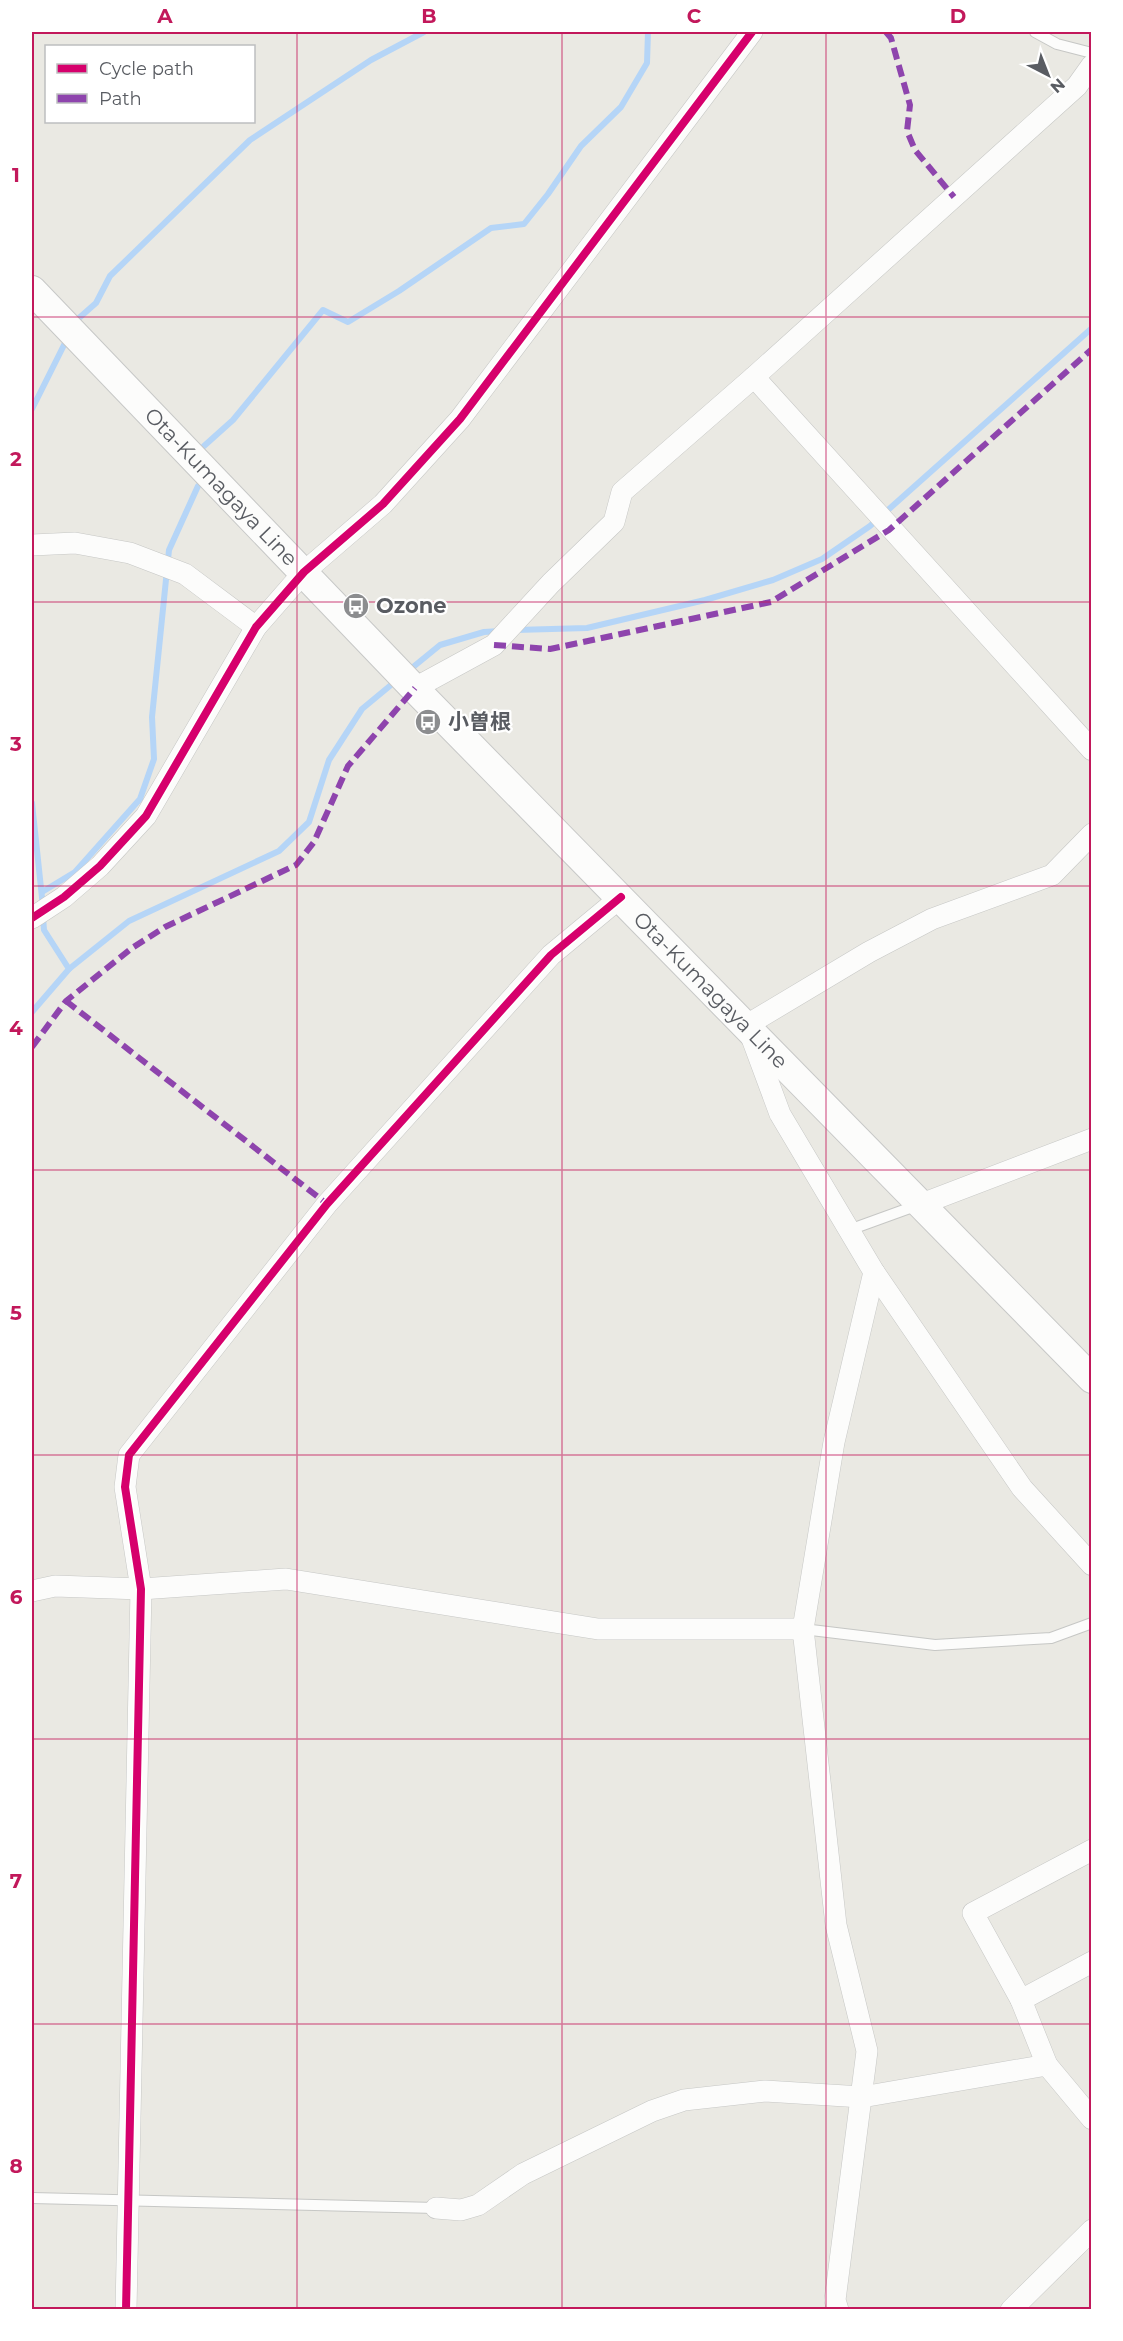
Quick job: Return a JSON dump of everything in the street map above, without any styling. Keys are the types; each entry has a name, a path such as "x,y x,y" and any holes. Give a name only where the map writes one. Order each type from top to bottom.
{"main road":[{"name":"Ota-Kumagaya Line","path":"32,290 407,680 1092,1379"}],"street":[{"path":"32,918 55,903 100,866 146,816 256,627 304,573 383,504 460,419 752,32"},
{"path":"407,680 494,645 551,583 614,522 622,492 754,377 1077,86 1092,64"},
{"path":"754,377 889,530 1092,750"},
{"path":"32,545 75,543 130,553 178,572 256,627"},
{"path":"1092,834 1052,875 932,919 869,952 747,1025 780,1114 873,1272 1022,1488 1092,1565"},
{"path":"126,2310 126,2201 141,1589 125,1488 129,1455 327,1204 551,955 621,897"},
{"path":"919,1205 1092,1139"},
{"path":"838,2310 835,2300 867,2051 836,1925 803,1629 834,1442 873,1272"},
{"path":"32,1591 56,1586 141,1589 286,1579 598,1629 803,1629"},
{"path":"1092,1850 972,1913 1021,2000 1047,2065 1092,2118"},
{"path":"1021,2000 1092,1962"},
{"path":"436,2208 461,2210 477,2205 523,2174 652,2111 684,2100 765,2091 862,2097 1047,2065"},
{"path":"1011,2310 1090,2235"}],"lane":[{"path":"1035,32 1057,44 1092,53"},
{"path":"849,1230 919,1205"},
{"path":"803,1629 935,1645 1051,1638 1092,1623"},
{"path":"32,2198 436,2208"}],"waterway":[{"path":"79,318 96,303 110,276 250,140 371,60 424,32"},
{"path":"204,446 233,420 323,310 348,322 399,291 491,228 524,224 581,146 621,107 647,63 648,32"},
{"path":"516,630 587,628 705,600 773,580 822,559 870,526 1092,328"},
{"path":"32,409 67,339"},
{"path":"42,892 75,872 140,799 154,759 152,717 169,550 198,486"},
{"path":"407,672 440,645 484,632 500,631"},
{"path":"32,1012 69,969 129,921 279,851 309,822 329,760 362,709 397,680"},
{"path":"32,803 43,907"},
{"path":"43,917 44,930 69,969"}],"marked path":[{"path":"886,32 891,38 910,105 907,131 915,150 954,197"},
{"path":"494,645 550,649 771,602 889,530 1092,349"},
{"path":"32,1047 66,1001 132,948 165,927 296,865 314,842 348,766 415,688"},
{"path":"66,1001 327,1204"}],"cycle path":[{"path":"32,918 64,897 100,866 146,816 256,627 304,572 383,504 460,419 752,32"},
{"path":"126,2310 141,1589 125,1487 129,1455 327,1204 551,955 621,897"}],"place":[{"name":"Ozone","path":"356,606"},
{"name":"小曽根","path":"428,722"}]}
